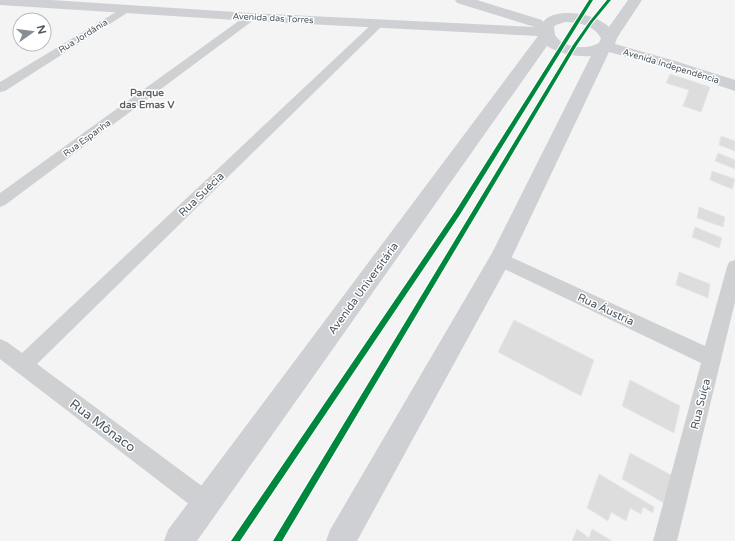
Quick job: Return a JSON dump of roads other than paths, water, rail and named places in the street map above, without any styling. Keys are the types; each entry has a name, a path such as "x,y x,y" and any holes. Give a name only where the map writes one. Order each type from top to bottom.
{"main road":[{"path":"462,0 548,29 554,44 573,52 589,52 606,44"},
{"path":"341,541 500,259 606,44 635,0"},
{"name":"Avenida das Torres","path":"2,3 251,17 548,29"},
{"name":"Avenida Universitária","path":"179,541 564,6"},
{"path":"548,29 564,18 582,19 604,29 606,44"},
{"name":"Avenida Independência","path":"606,44 735,86"}],"street":[{"name":"Rua Jordânia","path":"0,88 126,9"},
{"name":"Rua Espanha","path":"0,202 251,17"},
{"name":"Rua Suécia","path":"24,365 379,23"},
{"name":"Rua Áustria","path":"500,259 712,359"},
{"name":"Rua Suíça","path":"665,541 735,267"},
{"name":"Rua Mônaco","path":"0,348 206,503"}],"district":[{"name":"Parque das Emas V","path":"147,98"}]}
